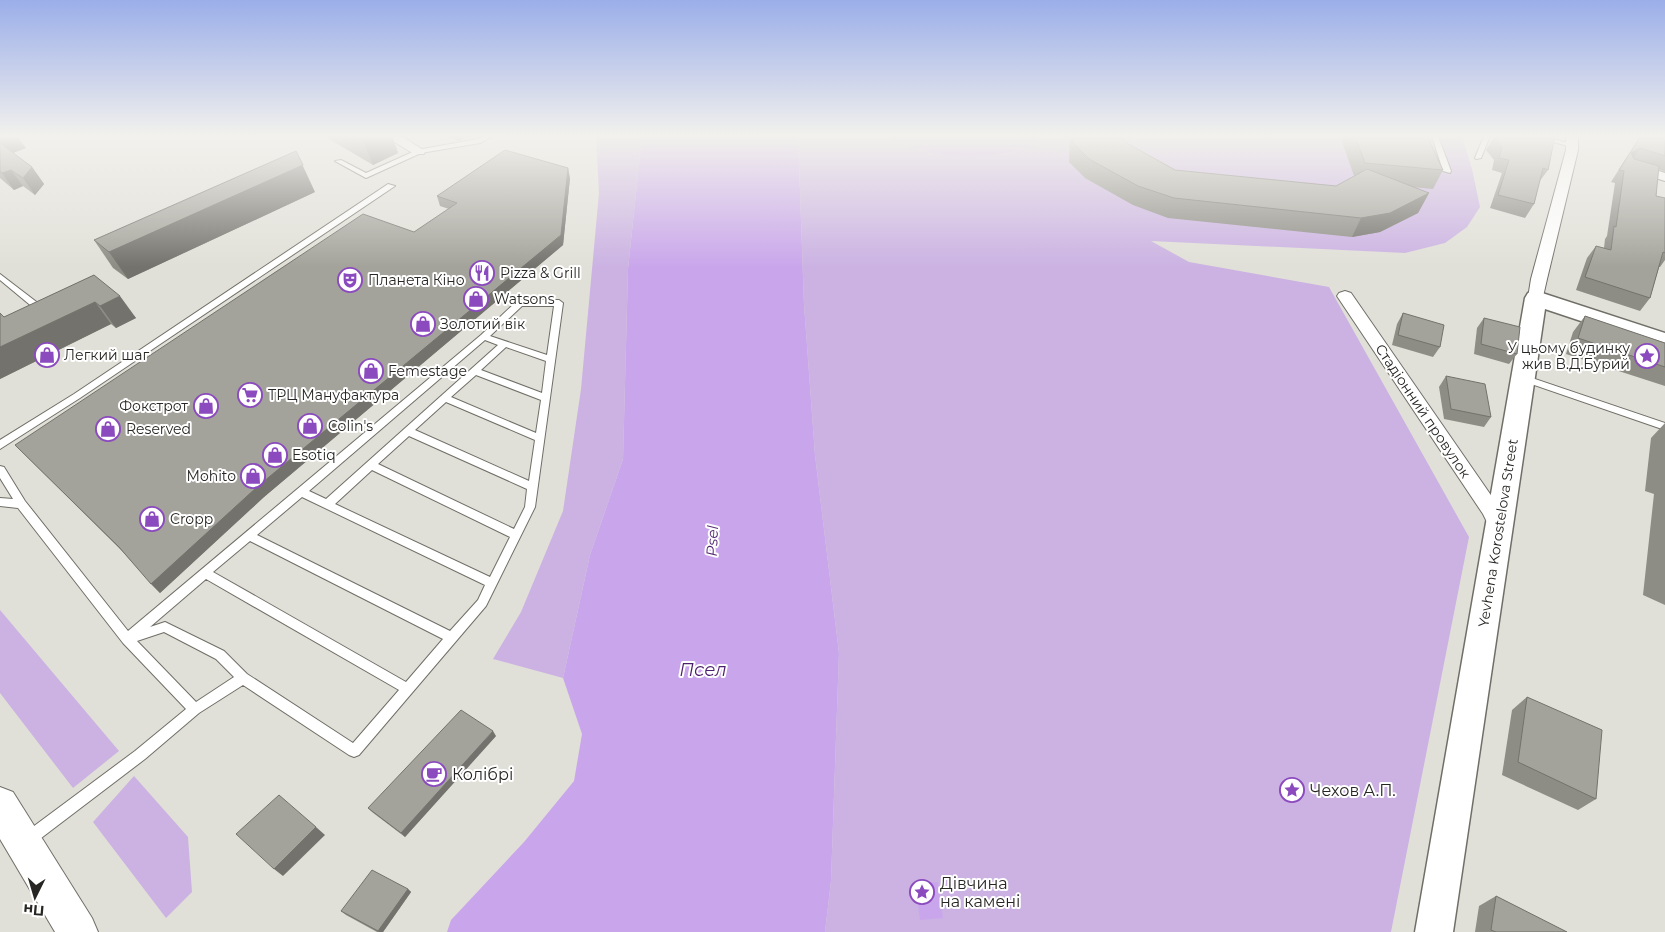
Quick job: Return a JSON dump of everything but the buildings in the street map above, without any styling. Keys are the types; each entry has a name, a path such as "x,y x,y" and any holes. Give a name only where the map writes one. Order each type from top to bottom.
{"main road":[{"path":"0,805 78,932"}],"street":[{"name":"Yevhena Korostelova Street","path":"1434,932 1536,298 1563,179"},
{"name":"Стадіонний провулок","path":"1345,296 1490,509 1499,526"},
{"path":"1536,298 1665,341"}],"lane":[{"path":"0,445 85,391 390,186"},
{"path":"0,276 45,312"},
{"path":"520,303 560,303 550,359 530,507 482,603 354,752 243,678 220,655 164,627 127,639 484,337 520,303"},
{"path":"484,337 550,359"},
{"path":"328,504 504,344"},
{"path":"474,371 545,398"},
{"path":"1524,378 1665,427"},
{"path":"445,398 539,438"},
{"path":"408,432 533,487"},
{"path":"371,465 516,535"},
{"path":"0,470 21,504 127,639 195,709"},
{"path":"301,492 492,584"},
{"path":"0,502 21,504"},
{"path":"249,536 452,638"},
{"path":"205,573 408,689"},
{"path":"23,844 140,755 195,709 243,678"}],"shaded area":[{"path":"598,179 637,179 628,269 623,459 590,555 563,678 493,659 521,612 563,511 581,389 599,193"},
{"path":"800,179 1474,179 1480,207 1467,227 1445,243 1405,253 1151,241 1189,262 1329,287 1469,537 1391,932 825,932 831,881 839,653 815,455 804,304"},
{"path":"0,610 119,751 73,788 0,693"},
{"path":"134,776 188,837 192,892 166,918 93,822"}],"water":[{"name":"Псел","path":"637,179 800,179 804,304 815,455 839,653 831,881 825,932 447,932 451,920 524,842 574,781 582,734 563,678 590,555 623,459 628,269"},
{"path":"938,882 943,918 920,920 915,884"}],"place":[{"name":"Pizza & Grill","path":"482,273"},
{"name":"Планета Кіно","path":"350,280"},
{"name":"Watsons","path":"476,299"},
{"name":"Золотий вік","path":"423,324"},
{"name":"Легкий шаг","path":"47,355"},
{"name":"У цьому будинку жив В.Д.Бурий","path":"1647,356"},
{"name":"Femestage","path":"371,371"},
{"name":"ТРЦ Мануфактура","path":"250,395"},
{"name":"Фокстрот","path":"206,406"},
{"name":"Colin's","path":"310,426"},
{"name":"Reserved","path":"108,429"},
{"name":"Esotiq","path":"275,455"},
{"name":"Mohito","path":"253,476"},
{"name":"Cropp","path":"152,519"},
{"name":"Колібрі","path":"434,774"},
{"name":"Чехов А.П.","path":"1292,790"},
{"name":"Дівчина на камені","path":"922,892"}],"water label":[{"name":"Psel","path":"712,541"}]}
